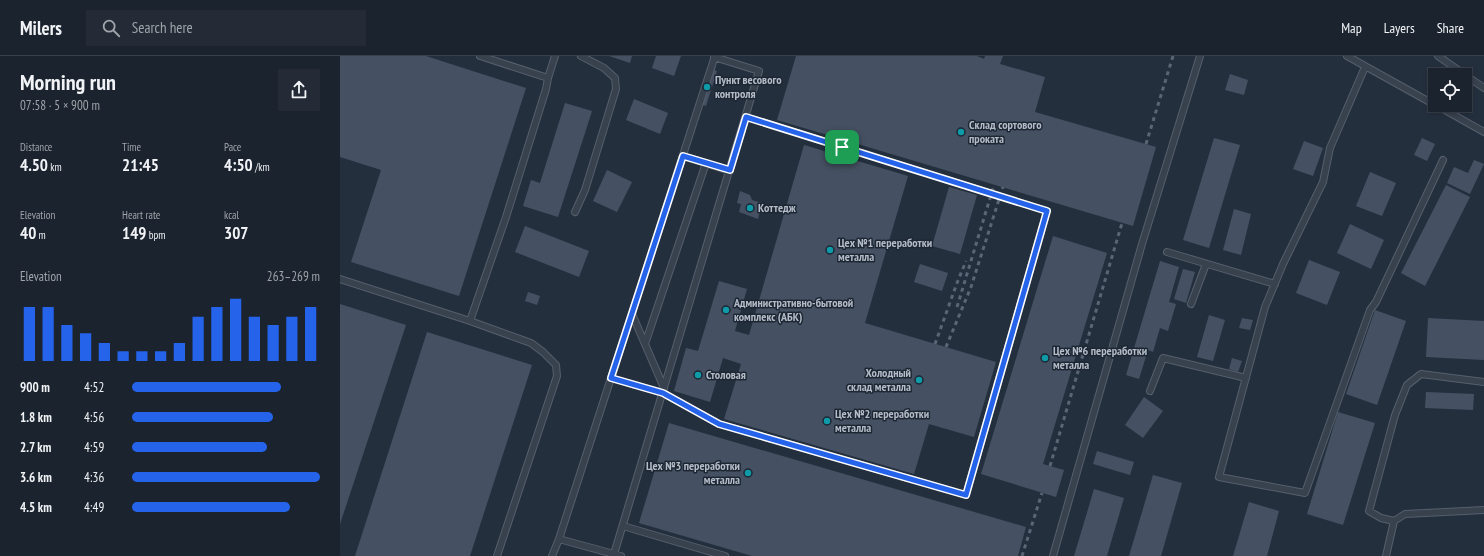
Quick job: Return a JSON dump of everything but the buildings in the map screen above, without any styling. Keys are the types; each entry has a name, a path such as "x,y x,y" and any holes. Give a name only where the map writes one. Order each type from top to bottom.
{"lane":[{"path":"480,56 548,78"},
{"path":"470,321 506,217 555,56"},
{"path":"575,212 585,190 616,89 615,78 604,68 581,56"},
{"path":"1053,556 1140,252 1200,56"},
{"path":"1347,56 1428,101"},
{"path":"1438,56 1484,88"},
{"path":"552,556 559,539 715,57 759,71 623,526 618,555 559,539"},
{"path":"1365,67 1330,148 1323,182 1282,264 1265,307 1219,477 1305,493 1370,310 1376,302 1443,160"},
{"path":"1448,112 1484,132"},
{"path":"611,378 664,390 719,424 966,495 1047,211 746,117"},
{"path":"683,156 730,170"},
{"path":"645,344 706,163"},
{"path":"1167,252 1275,284"},
{"path":"1191,304 1206,264"},
{"path":"340,279 470,321 531,343 556,365 557,376 497,556"},
{"path":"632,314 664,390"},
{"path":"1150,391 1163,358 1246,378"},
{"path":"1484,382 1421,374 1407,385 1395,415 1369,511 1380,518 1394,520 1405,514 1484,510"},
{"path":"1386,556 1394,520"},
{"path":"623,526 725,556"}],"railway":[{"path":"1146,144 1173,56"},
{"path":"957,307 994,185"},
{"path":"946,347 971,287 1003,187"},
{"path":"1050,466 1122,223"},
{"path":"935,344 966,261"},
{"path":"1022,556 1042,493"}],"place":[{"name":"Пункт весового контроля","path":"707,87"},
{"name":"Склад сортового проката","path":"961,132"},
{"name":"Коттедж","path":"750,208"},
{"name":"Цех №1 переработки металла","path":"830,250"},
{"name":"Административно-бытовой комплекс (АБК)","path":"726,310"},
{"name":"Цех №6 переработки металла","path":"1045,358"},
{"name":"Столовая","path":"698,375"},
{"name":"Холодный склад металла","path":"919,380"},
{"name":"Цех №2 переработки металла","path":"827,421"},
{"name":"Цех №3 переработки металла","path":"748,473"}],"route":[{"path":"746,117 842,147 1047,211 966,495 719,424 663,393 611,378 683,156 730,170 746,117"}]}
